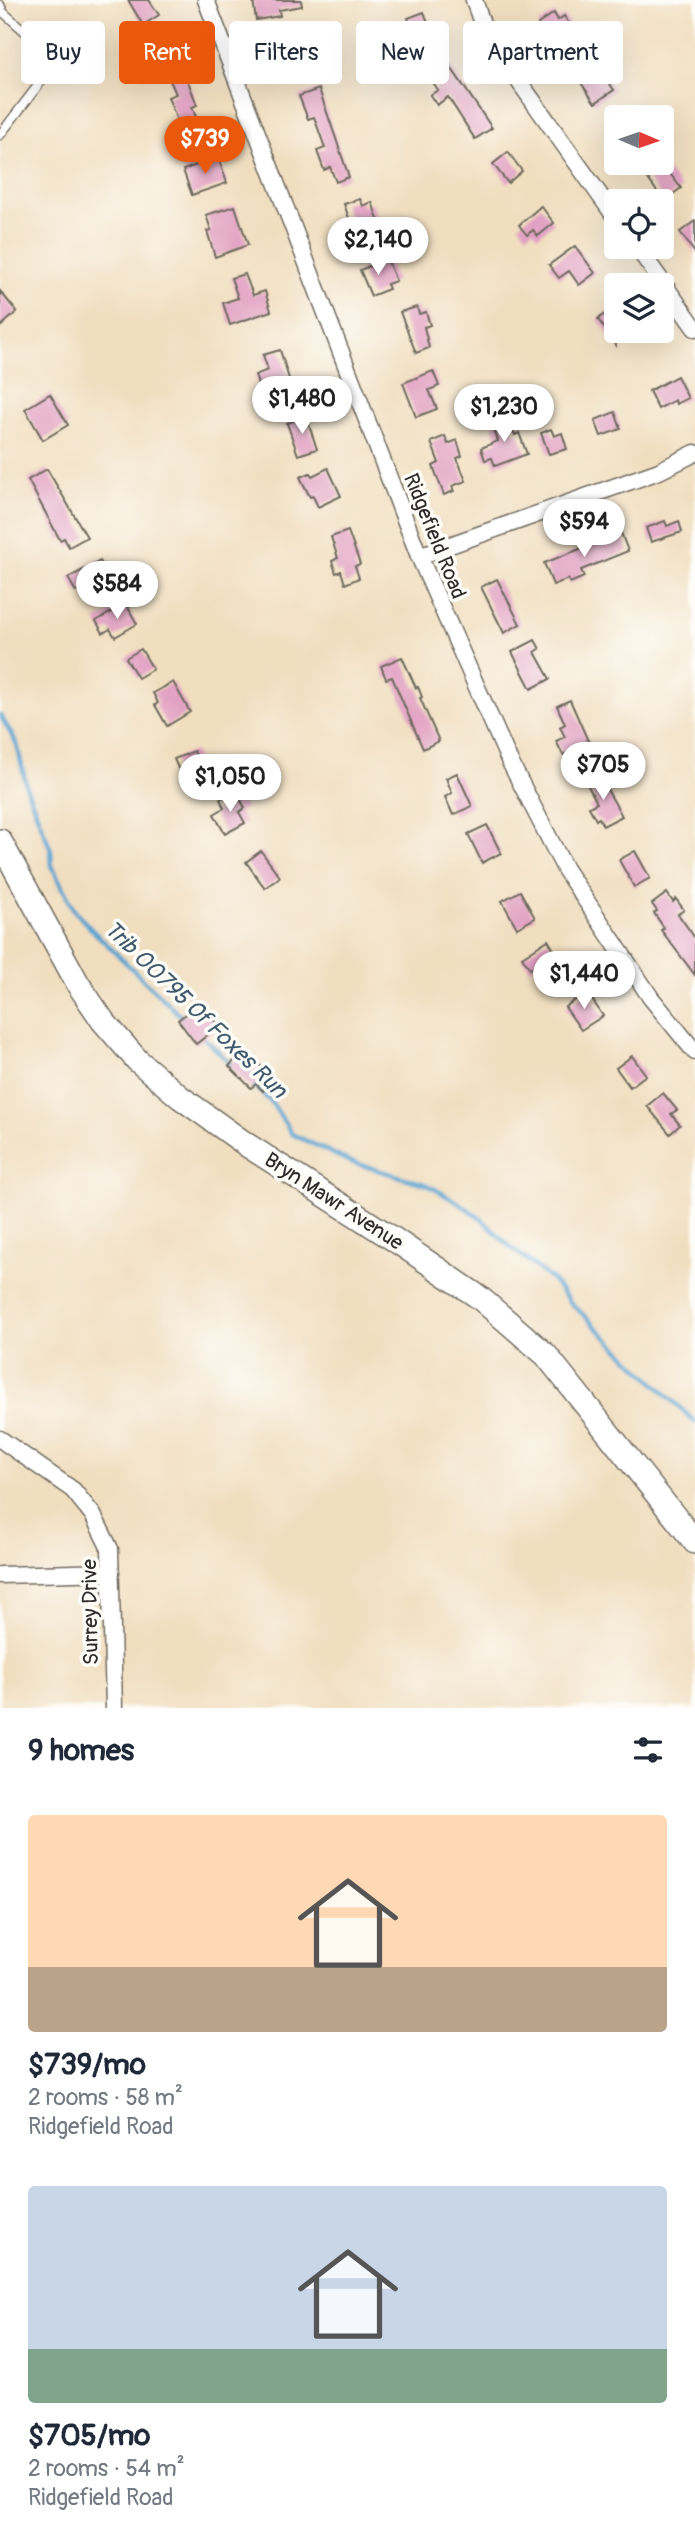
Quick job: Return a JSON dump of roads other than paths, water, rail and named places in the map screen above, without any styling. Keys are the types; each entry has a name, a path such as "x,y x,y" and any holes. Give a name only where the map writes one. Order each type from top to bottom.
{"main road":[{"name":"Bryn Mawr Avenue","path":"0,841 78,984 103,1021 137,1060 180,1097 247,1145 480,1298 546,1355 695,1542"}],"street":[{"name":"Ridgefield Road","path":"206,0 419,556 509,760 565,869 651,998 695,1052"},
{"path":"474,0 486,35 604,201"},
{"path":"646,259 695,328"},
{"path":"419,556 659,471 695,453"},
{"name":"Surrey Drive","path":"0,1439 73,1490 93,1515 110,1549 114,1708"},
{"path":"0,1575 111,1572"}],"lane":[{"path":"0,5 3,12 48,52 46,75 0,135"}],"waterway":[{"name":"Trib 00795 Of Foxes Run","path":"0,715 17,744 27,789 51,850 52,866 74,910 185,1020"},
{"name":"Trib 00795 Of Foxes Run","path":"201,1035 235,1068"},
{"name":"Trib 00795 Of Foxes Run","path":"252,1084 272,1103 292,1134 348,1161 428,1185 482,1219 507,1244 552,1280 570,1302 695,1422"}]}
